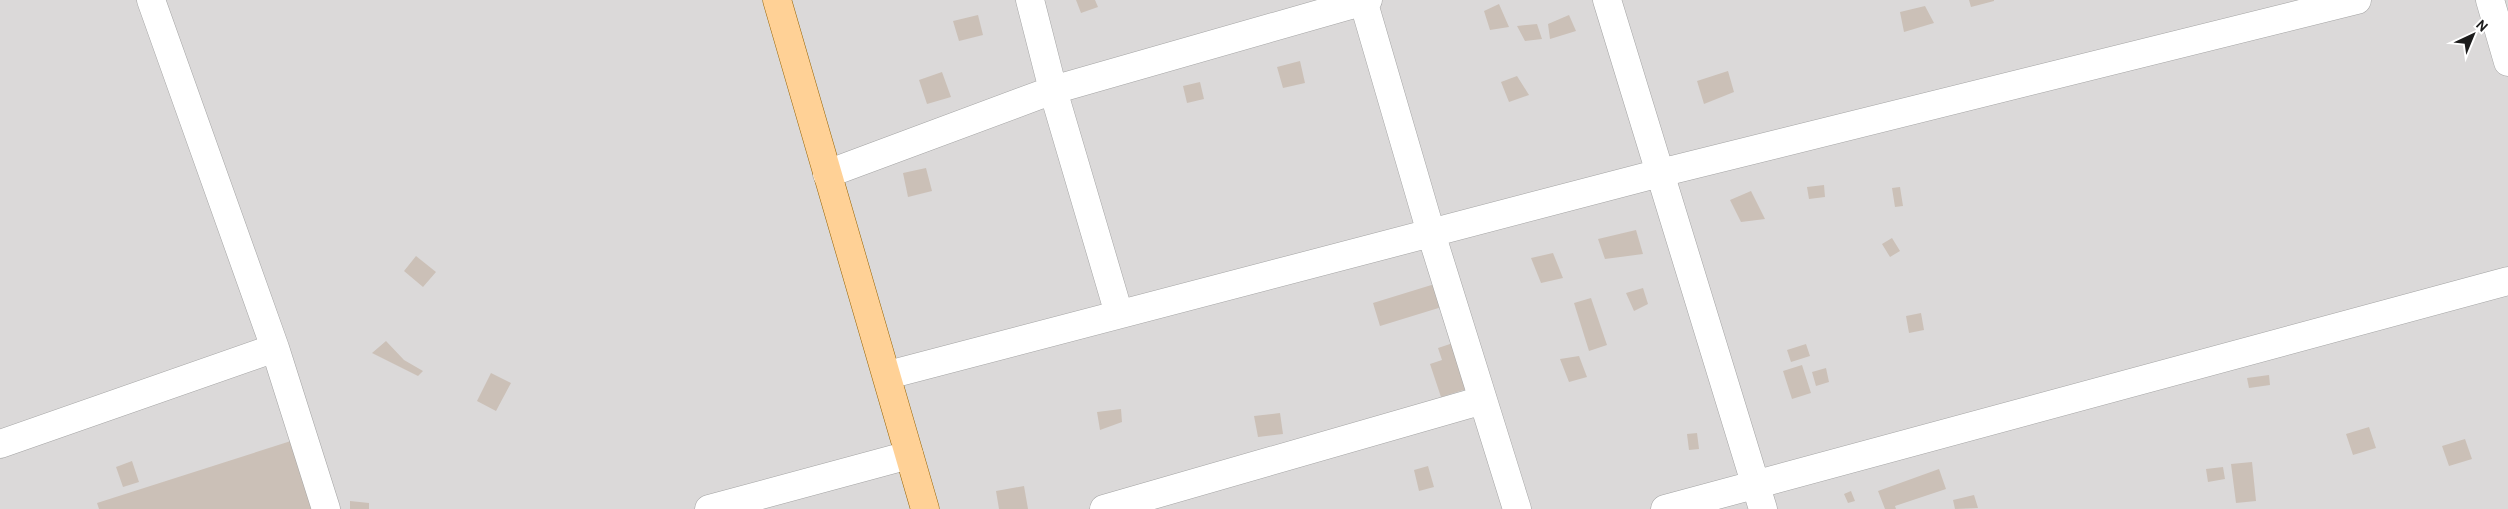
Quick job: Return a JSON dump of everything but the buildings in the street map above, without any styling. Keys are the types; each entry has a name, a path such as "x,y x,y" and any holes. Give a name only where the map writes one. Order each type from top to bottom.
{"main road":[{"path":"777,0 888,375 925,509"}],"street":[{"path":"151,0 275,348 326,509"},
{"path":"1030,0 1053,90 1119,314"},
{"path":"827,174 1053,90 1364,0 1431,233 1517,509"},
{"path":"1607,0 1760,497"},
{"path":"888,375 1660,173 2357,0"},
{"path":"2490,0 2508,62"},
{"path":"1665,509 1760,497 2508,281"},
{"path":"0,444 275,348"},
{"path":"1104,509 1483,400"},
{"path":"709,509 909,455"}],"shaded area":[{"path":"0,0 2508,0 2508,509 0,509"}]}
